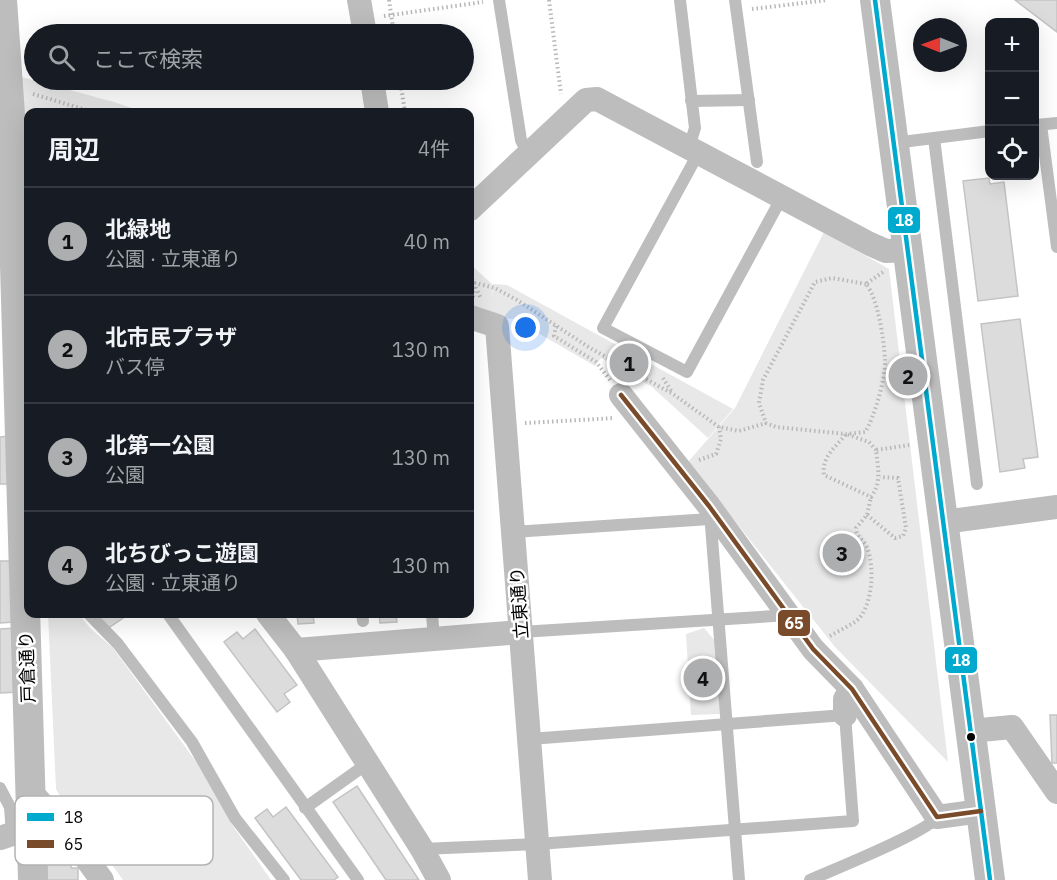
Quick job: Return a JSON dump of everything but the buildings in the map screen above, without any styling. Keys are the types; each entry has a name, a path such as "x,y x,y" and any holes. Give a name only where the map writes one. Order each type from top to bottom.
{"street":[{"path":"2,0 10,87"},
{"path":"875,0 894,143 898,260 943,522 990,880"},
{"name":"戸倉通り","path":"10,87 6,129 24,381"},
{"path":"374,90 376,108"},
{"path":"474,205 586,100 597,99 886,251 898,260"},
{"name":"立東通り","path":"474,318 497,326 540,880"},
{"path":"621,395 682,471 710,513 790,615 813,649 852,689 937,817 981,811"},
{"path":"943,522 1057,507"},
{"name":"戸倉通り","path":"27,618 31,792 29,796"},
{"path":"271,618 296,650 368,763 422,849 438,880"},
{"path":"296,650 521,632"},
{"path":"845,716 845,699 852,689"},
{"path":"970,731 1012,727 1057,792"},
{"path":"31,792 35,796"},
{"name":"戸倉通り","path":"26,865 33,880"},
{"path":"91,865 102,880"}],"lane":[{"path":"499,0 521,140 528,154"},
{"path":"680,0 694,128 694,150 603,327 687,372 782,197"},
{"path":"736,5 757,162"},
{"path":"691,101 749,100"},
{"path":"1039,125 1057,123"},
{"path":"1038,126 1057,247"},
{"path":"894,143 985,132"},
{"path":"934,138 977,484"},
{"path":"513,532 710,513 739,880"},
{"path":"521,632 790,615"},
{"path":"93,618 118,644 192,742 235,818 284,880"},
{"path":"171,618 357,880"},
{"path":"432,618 434,639"},
{"path":"422,849 538,844 853,820 845,716 530,739"},
{"path":"305,808 368,763"},
{"path":"0,788 10,807 11,831"},
{"path":"810,880 914,833 934,822 937,817"}],"path":[{"path":"389,0 392,24"},
{"path":"362,18 494,0"},
{"path":"549,0 559,82"},
{"path":"736,5 828,0"},
{"path":"10,87 80,108"},
{"path":"402,90 404,108"},
{"path":"866,284 898,260"},
{"path":"474,296 475,283 495,288 601,354 673,394 719,427 739,431 766,423 776,427 846,434 865,432 871,423 885,362 874,293 866,284 832,278 815,282 763,380 759,403 766,423"},
{"path":"556,326 554,336 596,362 621,395"},
{"path":"596,362 601,354"},
{"path":"505,424 638,417"},
{"path":"682,471 696,460 704,461 716,454 721,439 719,427"},
{"path":"813,649 843,627 856,622 867,601 870,561 867,547 856,533 856,528 867,515 871,497 877,489 880,477 876,450 869,442 846,434"},
{"path":"846,434 827,455 824,475 871,497"},
{"path":"876,450 911,445"},
{"path":"867,515 896,538 903,536 906,528 898,478 880,477"}],"shaded area":[{"path":"14,75 24,78 24,90 70,90 131,108 24,108 24,113 22,113"},
{"path":"824,232 889,269 948,762 835,647 688,462 735,408"},
{"path":"474,268 492,284 492,297 493,284 507,285 733,409 708,438 652,387 601,358 595,366 514,319 491,318 474,312"},
{"path":"48,618 82,618 113,648 197,763 233,826 271,880 123,880 112,865 213,865 213,796 60,796 56,789"},
{"path":"704,628 716,642 720,714 691,715 686,634"}],"transit line":[{"name":"18","path":"875,0 990,880"},
{"name":"65","path":"621,395 709,506 813,649 852,689 937,817 981,811"}],"place":[{"name":"北緑地","path":"629,363"},
{"name":"北市民プラザ","path":"908,376"},
{"name":"北第一公園","path":"842,553"},
{"name":"北ちびっこ遊園","path":"703,678"}]}
